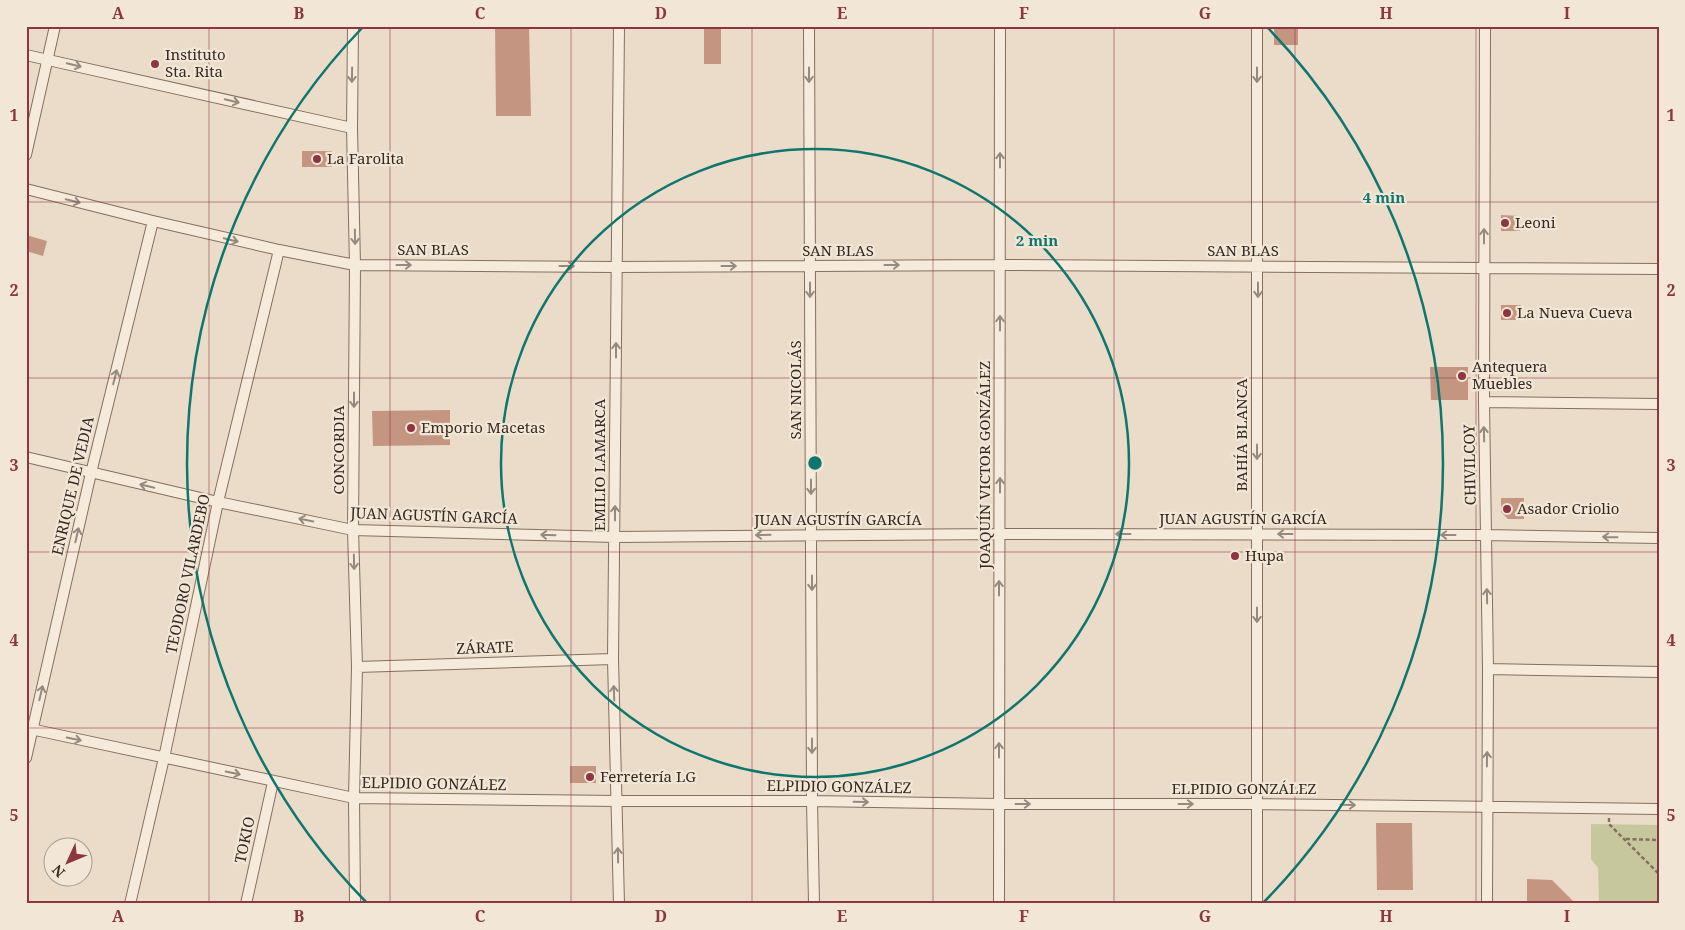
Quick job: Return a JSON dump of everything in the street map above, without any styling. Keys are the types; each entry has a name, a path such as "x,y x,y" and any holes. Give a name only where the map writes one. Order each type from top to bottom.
{"street":[{"path":"26,156 55,26"},
{"name":"CONCORDIA","path":"353,26 352,128 355,265 354,530 357,667 354,798 355,904"},
{"name":"EMILIO LAMARCA","path":"619,26 614,659 619,904"},
{"name":"SAN NICOLÁS","path":"808,26 814,904"},
{"name":"JOAQUÍN VICTOR GONZÁLEZ","path":"999,904 1000,26"},
{"name":"BAHÍA BLANCA","path":"1257,26 1257,904"},
{"name":"CHIVILCOY","path":"1485,26 1484,402 1488,669 1487,904"},
{"path":"26,54 352,128"},
{"name":"SAN BLAS","path":"26,189 278,250 355,265 616,267 1001,265 1484,267 1659,270"},
{"name":"ENRIQUE DE VEDIA","path":"26,758 29,729 153,221"},
{"name":"TEODORO VILARDEBO","path":"130,904 164,758 218,502 278,250"},
{"path":"1484,402 1659,404"},
{"name":"JUAN AGUSTÍN GARCÍA","path":"26,457 218,502 354,530 615,537 1257,534 1659,538"},
{"name":"ZÁRATE","path":"357,667 614,659"},
{"path":"1488,669 1659,672"},
{"name":"ELPIDIO GONZÁLEZ","path":"29,729 354,798 999,804 1258,804 1659,809"},
{"name":"TOKIO","path":"246,904 273,782"}],"path":[{"path":"1609,809 1609,824 1659,874"},
{"path":"1624,839 1659,840"}],"green space":[{"path":"1591,824 1659,825 1659,904 1599,904 1598,868 1591,859"}],"building":[{"path":"495,26 529,26 531,116 496,116"},
{"path":"704,26 721,26 721,64 704,64"},
{"path":"1274,26 1298,26 1298,45 1274,45"},
{"name":"La Farolita","path":"302,151 332,151 332,167 302,167"},
{"path":"1501,215 1521,216 1520,231 1501,231"},
{"path":"26,235 47,241 43,256 26,251"},
{"path":"1501,305 1521,305 1521,320 1501,320"},
{"path":"1430,367 1468,367 1468,400 1431,400"},
{"name":"Emporio Macetas","path":"450,410 450,445 373,446 372,411"},
{"path":"1501,498 1524,498 1524,519 1508,519 1501,512"},
{"path":"570,766 596,766 596,783 570,783"},
{"path":"1376,823 1412,823 1413,890 1377,890"},
{"path":"1527,879 1552,880 1576,904 1527,904"}],"place":[{"name":"Instituto Sta. Rita","path":"155,64"},
{"name":"La Farolita","path":"317,159"},
{"name":"Leoni","path":"1505,223"},
{"name":"La Nueva Cueva","path":"1507,313"},
{"name":"Antequera Muebles","path":"1462,376"},
{"name":"Emporio Macetas","path":"411,428"},
{"name":"Asador Criolio","path":"1507,509"},
{"name":"Hupa","path":"1235,556"},
{"name":"Ferretería LG","path":"590,777"}]}
